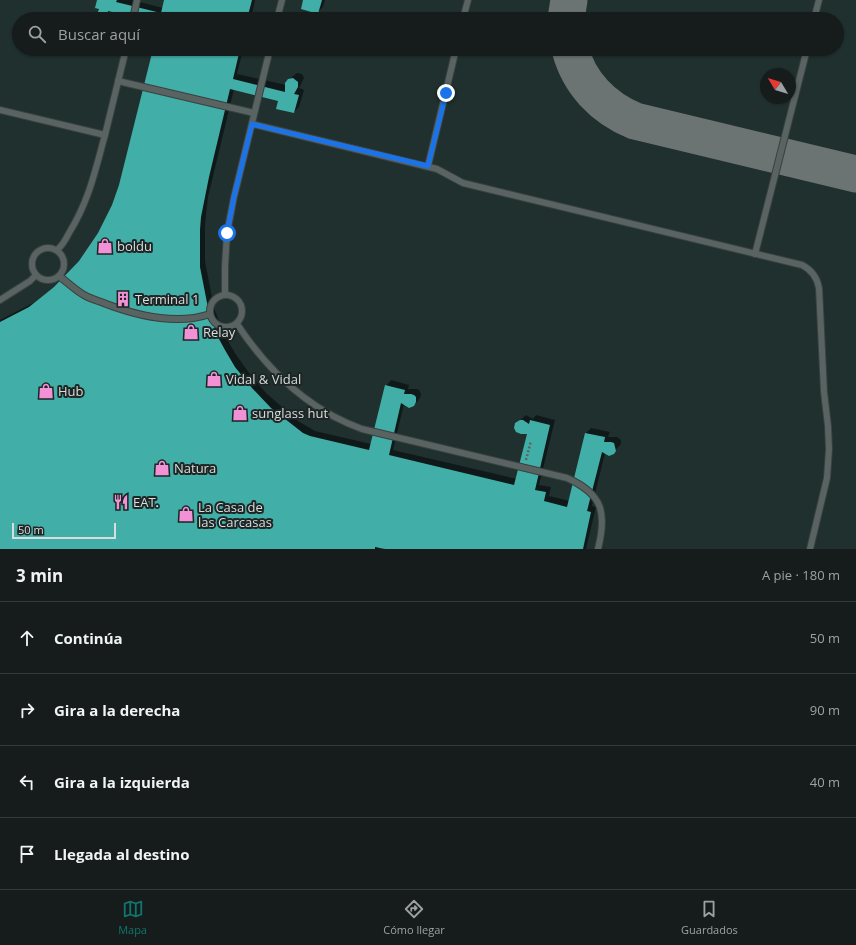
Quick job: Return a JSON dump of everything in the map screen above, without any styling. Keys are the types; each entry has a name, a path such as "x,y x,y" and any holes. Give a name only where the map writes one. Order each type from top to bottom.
{"lane":[{"path":"134,12 137,0"},
{"path":"279,12 282,0"},
{"path":"465,12 468,0"},
{"path":"816,12 819,0"},
{"path":"57,250 61,247 76,222 90,193 124,56"},
{"path":"225,295 227,233 234,197 268,56"},
{"path":"428,166 454,56"},
{"path":"756,254 804,56"},
{"path":"118,81 254,113"},
{"path":"0,110 105,135"},
{"path":"252,124 428,166 443,171 463,183 802,265 808,268 815,276 819,288 829,448 827,478 810,549"},
{"path":"46,248 57,250 64,260 64,267 59,276 51,280 43,280 36,275 32,266 32,260 39,251 46,248"},
{"path":"0,300 30,281 36,275"},
{"path":"59,276 84,295 132,313 182,319 202,317 210,314"},
{"path":"225,295 234,297 242,305 243,314 241,320 237,324 226,328 218,326 210,314 211,305 216,298 225,295"},
{"path":"237,324 246,338 266,362 288,384 312,404 344,422 362,429 567,478 580,483 594,496 602,515 603,527 598,549"}],"shaded area":[{"path":"0,0 856,0 856,549 583,549 591,513 544,501 546,492 310,436 303,433 271,408 252,388 230,358 213,325 201,278 199,257 201,217 209,177 127,156 119,218 26,332 0,337"}],"building":[{"path":"97,0 117,0 116,2 157,12 98,12 99,9 95,8"},
{"path":"164,0 252,0 249,12 161,12"},
{"path":"303,0 322,0 319,12 311,12 301,9"},
{"name":"Terminal 1","path":"151,56 238,56 233,79 285,92 285,83 288,79 293,78 298,82 298,87 294,94 299,95 294,113 276,109 278,101 230,89 209,177 201,217 200,267 209,313 219,339 235,367 271,408 303,433 369,450 385,385 405,390 404,394 414,395 416,397 416,402 414,406 409,408 401,403 389,455 514,485 527,434 516,432 514,428 515,423 523,420 529,424 530,420 550,425 535,490 546,492 544,501 567,507 585,433 605,437 604,442 614,443 616,451 614,454 609,456 602,452 587,511 591,512 583,549 385,549 375,547 375,549 0,549 0,322 29,307 54,287 79,261 98,233 112,205 119,185"}],"taxiway":[{"path":"567,12 569,0"},
{"path":"572,56 579,73 594,93 623,116 635,121 856,174"}],"place":[{"name":"boldu","path":"105,246"},
{"name":"Terminal 1","path":"123,299"},
{"name":"Relay","path":"191,332"},
{"name":"Vidal & Vidal","path":"214,379"},
{"name":"Hub","path":"46,391"},
{"name":"sunglass hut","path":"240,413"},
{"name":"Natura","path":"162,468"},
{"name":"EAT.","path":"121,502"},
{"name":"La Casa de las Carcasas","path":"186,514"}],"route":[{"path":"227,233 234,197 252,124 428,166 446,93"}]}
